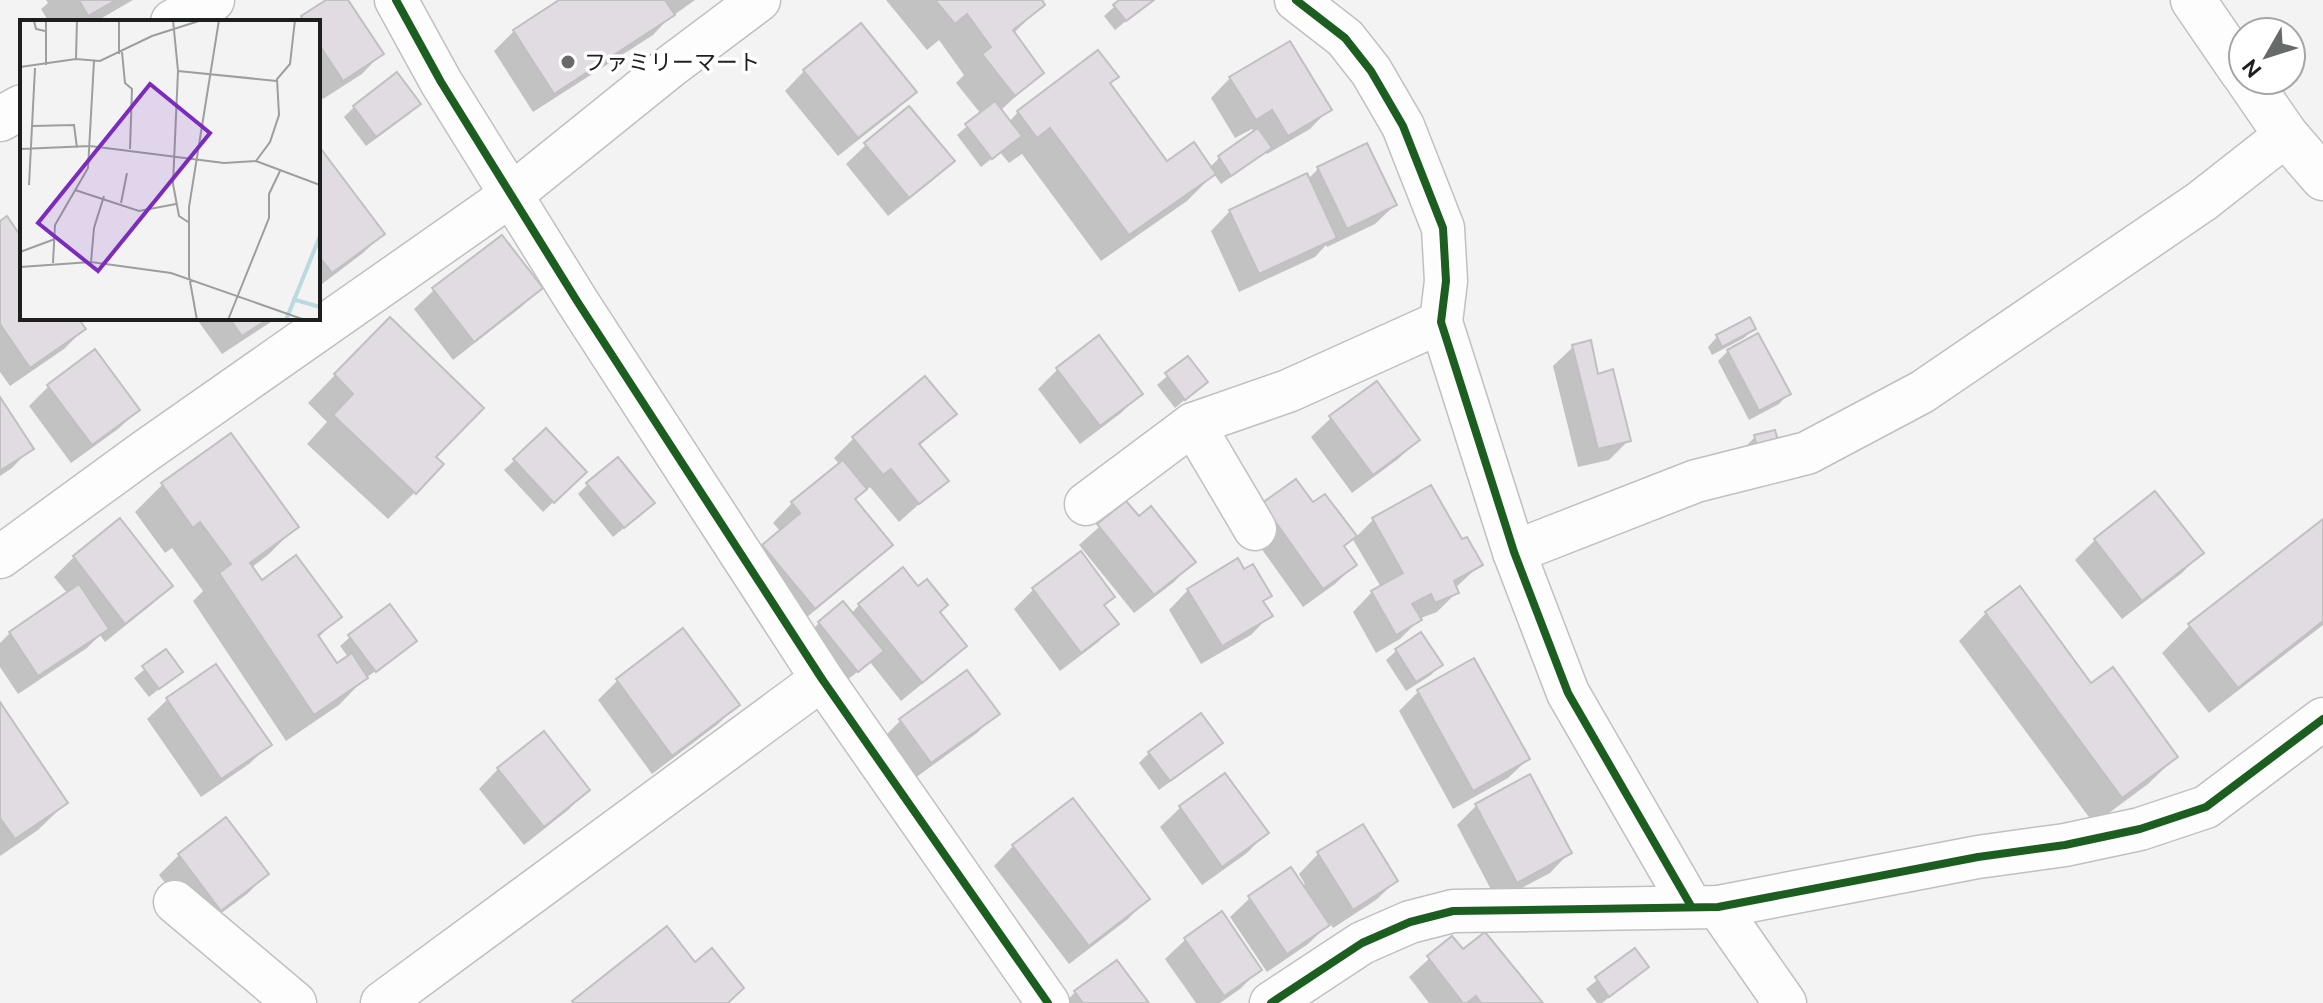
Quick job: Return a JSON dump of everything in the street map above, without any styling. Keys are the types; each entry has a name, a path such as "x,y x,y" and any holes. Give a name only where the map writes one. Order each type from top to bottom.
{"main road":[{"path":"177,20 212,0"},
{"path":"2193,0 2227,50"},
{"path":"2259,96 2286,135 2323,178"},
{"path":"0,119 20,108"}],"street":[{"path":"396,0 441,82 577,301 822,679 1048,1003"},
{"path":"0,557 144,452 511,195 671,66 759,0"},
{"path":"1296,0 1345,38 1371,71 1403,126 1443,228 1446,281 1441,322 1514,552 1568,693 1704,907 1785,1003"},
{"path":"1514,552 1696,481 1807,453 1922,392 2202,201 2286,135"},
{"path":"1086,504 1193,424 1288,391 1441,322"},
{"path":"1193,424 1255,529"},
{"path":"382,1003 822,679"},
{"path":"1271,1003 1362,943 1410,922 1453,911 1704,907 1978,857 2065,845 2140,829 2206,807 2323,719"},
{"path":"175,902 295,1003"}],"building":[{"path":"79,0 116,0 88,16"},
{"path":"326,0 348,0 384,54 343,81 320,46 320,20 303,20 301,16"},
{"name":"ファミリーマート","path":"559,0 665,0 675,15 554,94 513,30"},
{"path":"935,0 1042,0 1045,5 1013,30 1044,73 1015,96 982,54 991,47 967,14 955,24"},
{"path":"1119,0 1154,0 1126,21 1113,5"},
{"path":"861,23 917,92 858,138 803,70"},
{"path":"1290,41 1332,110 1288,136 1272,110 1256,120 1229,77"},
{"path":"1098,50 1119,77 1110,83 1167,161 1194,142 1216,174 1129,235 1050,128 1037,138 1017,111"},
{"path":"397,72 421,104 376,137 353,106"},
{"path":"995,101 1022,136 992,159 965,124"},
{"path":"909,106 955,161 909,198 864,143"},
{"path":"1258,128 1272,148 1231,176 1218,156"},
{"path":"1367,143 1397,205 1347,229 1317,167"},
{"path":"320,148 385,234 332,273 320,258"},
{"path":"1307,173 1337,238 1259,274 1229,210"},
{"path":"7,216 20,235 20,320 79,320 86,329 30,368 0,324 0,221"},
{"path":"502,235 543,288 474,342 432,288"},
{"path":"390,317 484,408 436,457 444,464 416,494 333,415 353,394 334,374"},
{"path":"1750,317 1756,329 1722,347 1716,335"},
{"path":"230,320 267,320 242,336"},
{"path":"1758,333 1791,394 1759,411 1727,350"},
{"path":"1099,335 1143,394 1100,426 1056,368"},
{"path":"1591,340 1598,374 1613,369 1631,441 1598,449 1572,345"},
{"path":"95,349 140,410 92,445 47,385"},
{"path":"1188,356 1208,382 1185,400 1165,373"},
{"path":"925,376 957,414 919,444 949,481 919,504 891,469 883,475 852,437"},
{"path":"1377,381 1420,440 1373,475 1329,416"},
{"path":"0,397 34,449 0,471"},
{"path":"546,428 587,472 554,503 513,459"},
{"path":"1775,430 1779,444 1758,450 1754,435"},
{"path":"231,433 299,527 250,563 262,580 296,555 342,617 318,635 337,663 352,653 368,678 314,715 219,573 231,564 200,522 193,528 161,483"},
{"path":"618,457 655,503 624,528 586,483"},
{"path":"843,460 867,489 855,499 893,545 815,609 762,545 800,513 791,502"},
{"path":"1296,479 1313,502 1325,494 1357,536 1344,546 1357,565 1323,589 1262,503"},
{"path":"1431,485 1462,539 1467,537 1483,565 1454,581 1459,593 1435,603 1431,594 1412,604 1422,620 1396,635 1371,591 1403,573 1372,518"},
{"path":"2155,491 2204,553 2142,601 2094,539"},
{"path":"1126,501 1139,516 1151,506 1196,562 1154,595 1097,524"},
{"path":"120,518 173,586 125,624 73,556"},
{"path":"2323,519 2323,621 2238,688 2188,624"},
{"path":"1081,551 1115,597 1104,605 1119,624 1081,653 1032,588"},
{"path":"1238,558 1244,569 1253,564 1272,596 1263,601 1273,616 1222,646 1187,589"},
{"path":"903,567 918,586 927,579 948,605 940,612 967,646 922,683 858,604"},
{"path":"79,584 109,629 38,676 9,632"},
{"path":"2020,586 2091,683 2113,667 2178,757 2122,798 1985,612"},
{"path":"843,601 884,651 858,672 818,622"},
{"path":"390,604 417,641 376,672 348,635"},
{"path":"683,628 740,705 672,756 616,679"},
{"path":"1421,632 1443,665 1416,682 1395,649"},
{"path":"166,649 183,672 159,689 142,666"},
{"path":"1474,658 1530,759 1473,791 1417,690"},
{"path":"216,664 272,745 221,779 166,698"},
{"path":"967,670 1000,714 931,763 899,719"},
{"path":"0,702 68,803 15,839 0,818"},
{"path":"1201,713 1223,743 1170,781 1148,752"},
{"path":"544,731 590,790 544,827 497,768"},
{"path":"1225,773 1269,833 1222,867 1179,806"},
{"path":"1530,774 1572,853 1517,883 1475,804"},
{"path":"1073,798 1150,899 1089,946 1012,845"},
{"path":"226,817 269,874 221,911 178,854"},
{"path":"1363,824 1398,881 1353,910 1317,852"},
{"path":"1291,867 1330,925 1287,954 1248,896"},
{"path":"1222,911 1262,970 1224,996 1184,938"},
{"path":"667,926 695,962 712,948 744,988 728,1003 572,1001"},
{"path":"1485,932 1543,1003 1481,1003 1476,996 1463,1003 1427,956 1452,936 1463,949"},
{"path":"1635,948 1649,967 1609,997 1595,977"},
{"path":"1117,960 1149,1003 1083,1003 1074,991"}],"cycle path":[{"path":"396,0 441,82 577,301 822,679 1048,1003"},
{"path":"1296,0 1345,38 1371,71 1403,126 1443,228 1446,281 1441,322 1514,552 1568,693 1691,906"},
{"path":"1271,1003 1362,943 1410,922 1453,911 1718,907 2140,829 2206,807 2323,719"}],"place":[{"name":"ファミリーマート","path":"568,62"}]}
